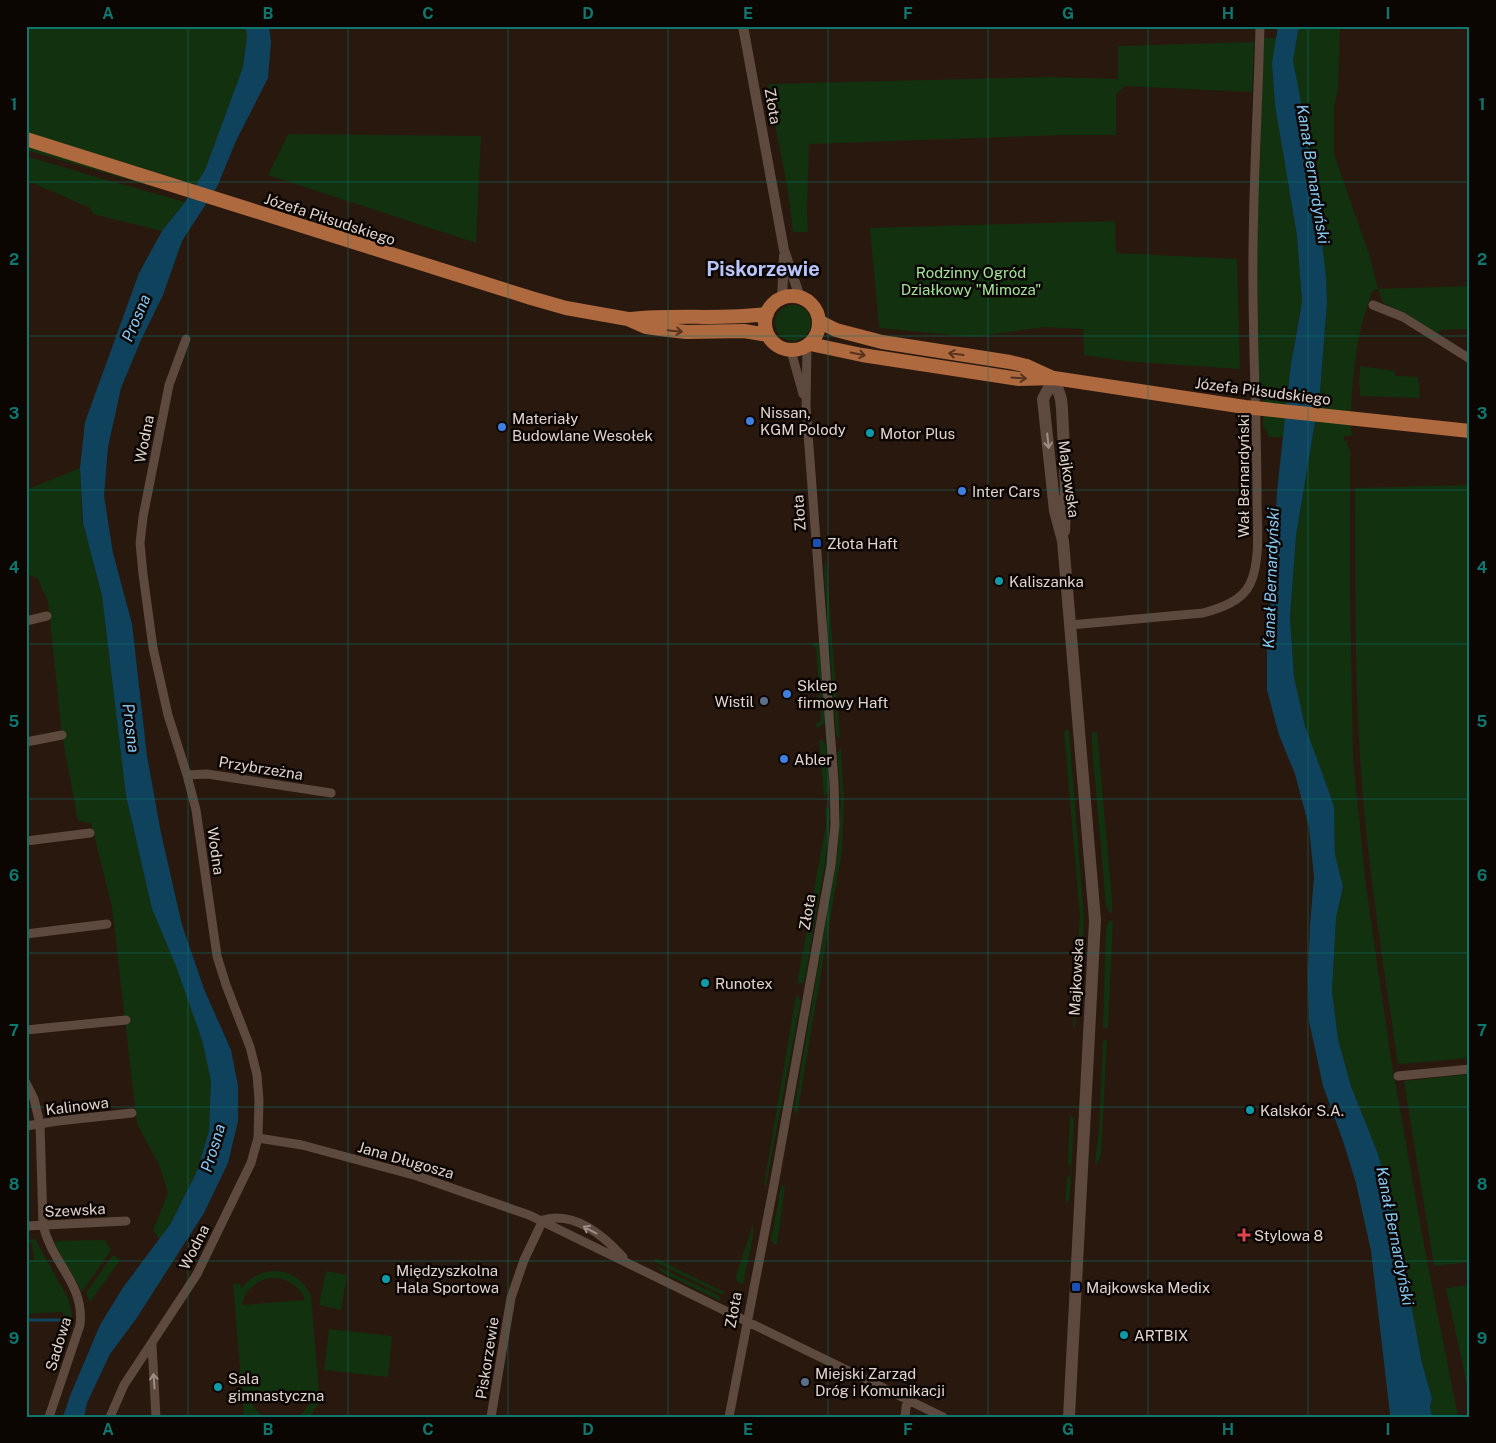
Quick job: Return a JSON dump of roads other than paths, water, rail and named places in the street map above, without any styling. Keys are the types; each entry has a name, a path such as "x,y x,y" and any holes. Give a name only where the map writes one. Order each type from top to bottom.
{"main road":[{"name":"Józefa Piłsudskiego","path":"26,139 505,291 566,308 628,319 646,326 675,331 729,331 768,335"},
{"path":"800,297 814,306 820,322 818,334 809,345 791,351 780,348 768,335 765,324 767,314 773,304 782,298 800,297"},
{"name":"Józefa Piłsudskiego","path":"628,319 658,316 744,316 767,314"},
{"name":"Józefa Piłsudskiego","path":"820,322 836,330 882,342 1027,366 1054,378"},
{"name":"Józefa Piłsudskiego","path":"809,345 1019,379 1054,378 1245,407 1470,431"},
{"name":"Majkowska","path":"1054,378 1043,399 1055,511 1063,541"},
{"name":"Majkowska","path":"1054,378 1062,409 1066,489 1063,541 1095,920 1069,1417"}],"street":[{"name":"Złota","path":"743,26 784,250 800,297"},
{"name":"Wał Bernardyński","path":"1070,625 1203,613 1222,607 1239,598 1250,585 1255,569 1257,534 1253,253 1260,26"},
{"name":"Złota","path":"782,298 784,250"},
{"path":"1373,305 1403,317 1470,359"},
{"name":"Wodna","path":"110,1417 120,1392 200,1269 251,1162 258,1138 259,1100 257,1075 250,1047 217,956 196,810 168,715 153,648 140,544 143,517 169,385 186,339"},
{"name":"Złota","path":"729,1417 784,1131 831,865 835,825 826,660 806,406 809,345"},
{"name":"Złota","path":"791,351 806,406"},
{"path":"26,621 47,616"},
{"path":"26,742 62,735"},
{"name":"Przybrzeżna","path":"187,775 207,774 331,793"},
{"path":"26,841 90,833"},
{"path":"26,934 107,924"},
{"path":"26,1030 126,1020"},
{"path":"1398,1076 1470,1069"},
{"name":"Sadowa","path":"26,1083 37,1108 40,1124 43,1226 52,1251 74,1287 81,1310 80,1324 49,1417"},
{"name":"Kalinowa","path":"26,1126 132,1113"},
{"name":"Jana Długosza","path":"258,1138 302,1145 424,1178 543,1220 943,1417"},
{"name":"Piskorzewie","path":"491,1417 511,1298 522,1267 543,1220"},
{"name":"Szewska","path":"26,1226 126,1221"},
{"path":"152,1345 156,1417"},
{"path":"905,1417 907,1399"}],"water":[{"name":"Prosna","path":"245,26 269,26 271,42 268,78 236,141 217,187 182,241 163,295 141,340 121,388 108,447 104,496 113,553 132,624 147,756 161,833 182,925 204,989 231,1050 238,1086 238,1121 228,1163 204,1213 136,1319 110,1354 87,1403 84,1417 63,1417 100,1325 122,1289 171,1223 197,1171 209,1131 211,1081 202,1040 176,966 152,909 126,796 102,596 83,523 80,468 85,422 139,273 162,231 185,202 205,170 243,67 247,36"},
{"name":"Kanał Bernardyński","path":"1278,26 1299,26 1293,60 1317,198 1327,303 1320,392 1296,536 1290,617 1294,677 1305,726 1334,806 1335,854 1343,887 1336,918 1332,991 1338,1039 1351,1086 1378,1154 1394,1212 1422,1363 1432,1398 1430,1407 1432,1417 1391,1417 1390,1414 1371,1251 1356,1183 1323,1086 1309,1021 1308,977 1314,877 1309,827 1295,774 1279,735 1267,690 1267,629 1273,576 1277,491 1291,364 1302,302 1297,236 1275,105 1272,63"}],"waterway":[{"path":"26,1320 62,1320"}],"place":[{"name":"Nissan, KGM Polody","path":"750,421"},
{"name":"Materiały Budowlane Wesołek","path":"502,427"},
{"name":"Motor Plus","path":"870,433"},
{"name":"Inter Cars","path":"962,491"},
{"name":"Złota Haft","path":"817,543"},
{"name":"Kaliszanka","path":"999,581"},
{"name":"Sklep firmowy Haft","path":"787,694"},
{"name":"Wistil","path":"764,701"},
{"name":"Abler","path":"784,759"},
{"name":"Runotex","path":"705,983"},
{"name":"Kalskór S.A.","path":"1250,1110"},
{"name":"Stylowa 8","path":"1244,1235"},
{"name":"Międzyszkolna Hala Sportowa","path":"386,1279"},
{"name":"Majkowska Medix","path":"1076,1287"},
{"name":"ARTBIX","path":"1124,1335"},
{"name":"Miejski Zarząd Dróg i Komunikacji","path":"805,1382"},
{"name":"Sala gimnastyczna","path":"218,1387"}],"district":[{"name":"Piskorzewie","path":"763,269"}],"park label":[{"name":"Rodzinny Ogród Działkowy \"Mimoza\"","path":"971,280"}]}
